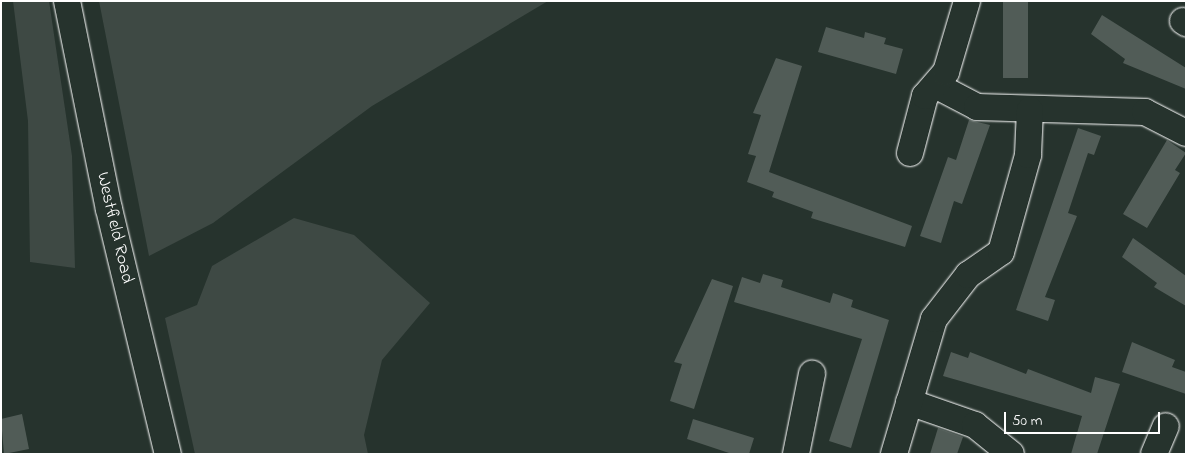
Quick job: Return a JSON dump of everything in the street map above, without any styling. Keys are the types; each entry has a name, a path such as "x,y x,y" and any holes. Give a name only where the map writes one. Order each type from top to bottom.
{"street":[{"name":"Westfield Road","path":"66,1 109,208 168,454"},
{"path":"910,153 925,96 946,72 967,1"},
{"path":"935,85 977,107 1145,112 1186,133"},
{"path":"894,454 934,319 968,275 1001,252 1028,155 1030,110"},
{"path":"801,452 812,374"},
{"path":"909,402 975,425 1011,454"},
{"path":"1154,454 1166,426"}],"shaded area":[{"path":"13,1 49,1 72,156 75,268 30,262 28,121"},
{"path":"99,1 548,1 372,106 213,223 149,256"},
{"path":"294,218 354,235 430,303 382,360 364,435 368,454 195,454 165,318 197,305 212,266"}],"building":[{"path":"1003,1 1028,1 1028,78 1003,78"},
{"path":"1102,15 1186,68 1186,89 1123,63 1125,59 1091,34"},
{"path":"826,27 864,38 865,32 886,38 884,44 903,49 896,74 818,52"},
{"path":"776,58 802,66 769,172 912,226 905,247 811,218 813,212 772,197 774,192 747,182 756,156 748,154 761,115 753,113"},
{"path":"969,120 990,125 962,204 954,201 941,243 920,236 948,157 956,160"},
{"path":"1078,128 1101,136 1094,155 1088,153 1068,213 1077,216 1045,297 1055,300 1048,321 1016,310"},
{"path":"1167,140 1186,153 1175,170 1180,173 1147,228 1123,214"},
{"path":"1133,238 1186,276 1186,306 1154,287 1157,283 1122,257"},
{"path":"763,274 783,280 781,287 830,303 833,293 853,300 851,307 889,320 851,448 829,441 862,339 734,302 742,277 760,283"},
{"path":"712,279 733,286 694,409 670,401 682,364 674,362"},
{"path":"1132,342 1175,360 1172,367 1186,372 1186,394 1122,372"},
{"path":"951,352 968,358 970,352 1026,374 1028,369 1091,393 1095,377 1120,384 1097,454 1071,454 1082,416 943,376"},
{"path":"22,414 29,449 4,454 1,419"},
{"path":"693,419 754,438 749,454 732,454 687,439"},
{"path":"938,428 963,437 957,454 930,454"}]}
